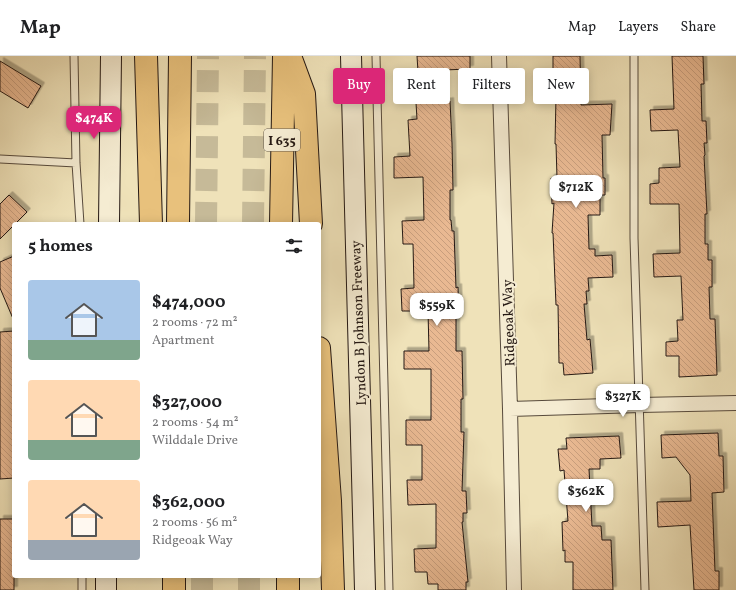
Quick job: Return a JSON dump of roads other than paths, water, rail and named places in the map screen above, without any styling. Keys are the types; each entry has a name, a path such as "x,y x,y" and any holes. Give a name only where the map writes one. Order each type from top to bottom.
{"highway":[{"path":"146,56 151,222"},
{"path":"178,222 180,56"},
{"name":"I 635","path":"281,222 284,56"},
{"path":"290,56 304,94 311,222"},
{"path":"321,376 330,501 333,590"},
{"path":"174,578 174,590"},
{"path":"288,578 288,590"}],"main road":[{"path":"109,222 111,56"},
{"name":"Lyndon B Johnson Freeway","path":"351,56 365,590"},
{"path":"106,578 106,590"}],"street":[{"name":"Ridgeoak Way","path":"499,56 514,590"},
{"path":"510,409 736,403"}],"lane":[{"path":"74,56 76,163 80,222"},
{"path":"376,56 389,590"},
{"path":"634,56 634,238 645,590"},
{"path":"0,159 76,163"},
{"path":"82,578 82,590"}],"tunnel":[{"path":"206,222 208,56"},
{"path":"253,222 255,56"},
{"path":"202,578 202,590"},
{"path":"249,578 249,590"}]}
